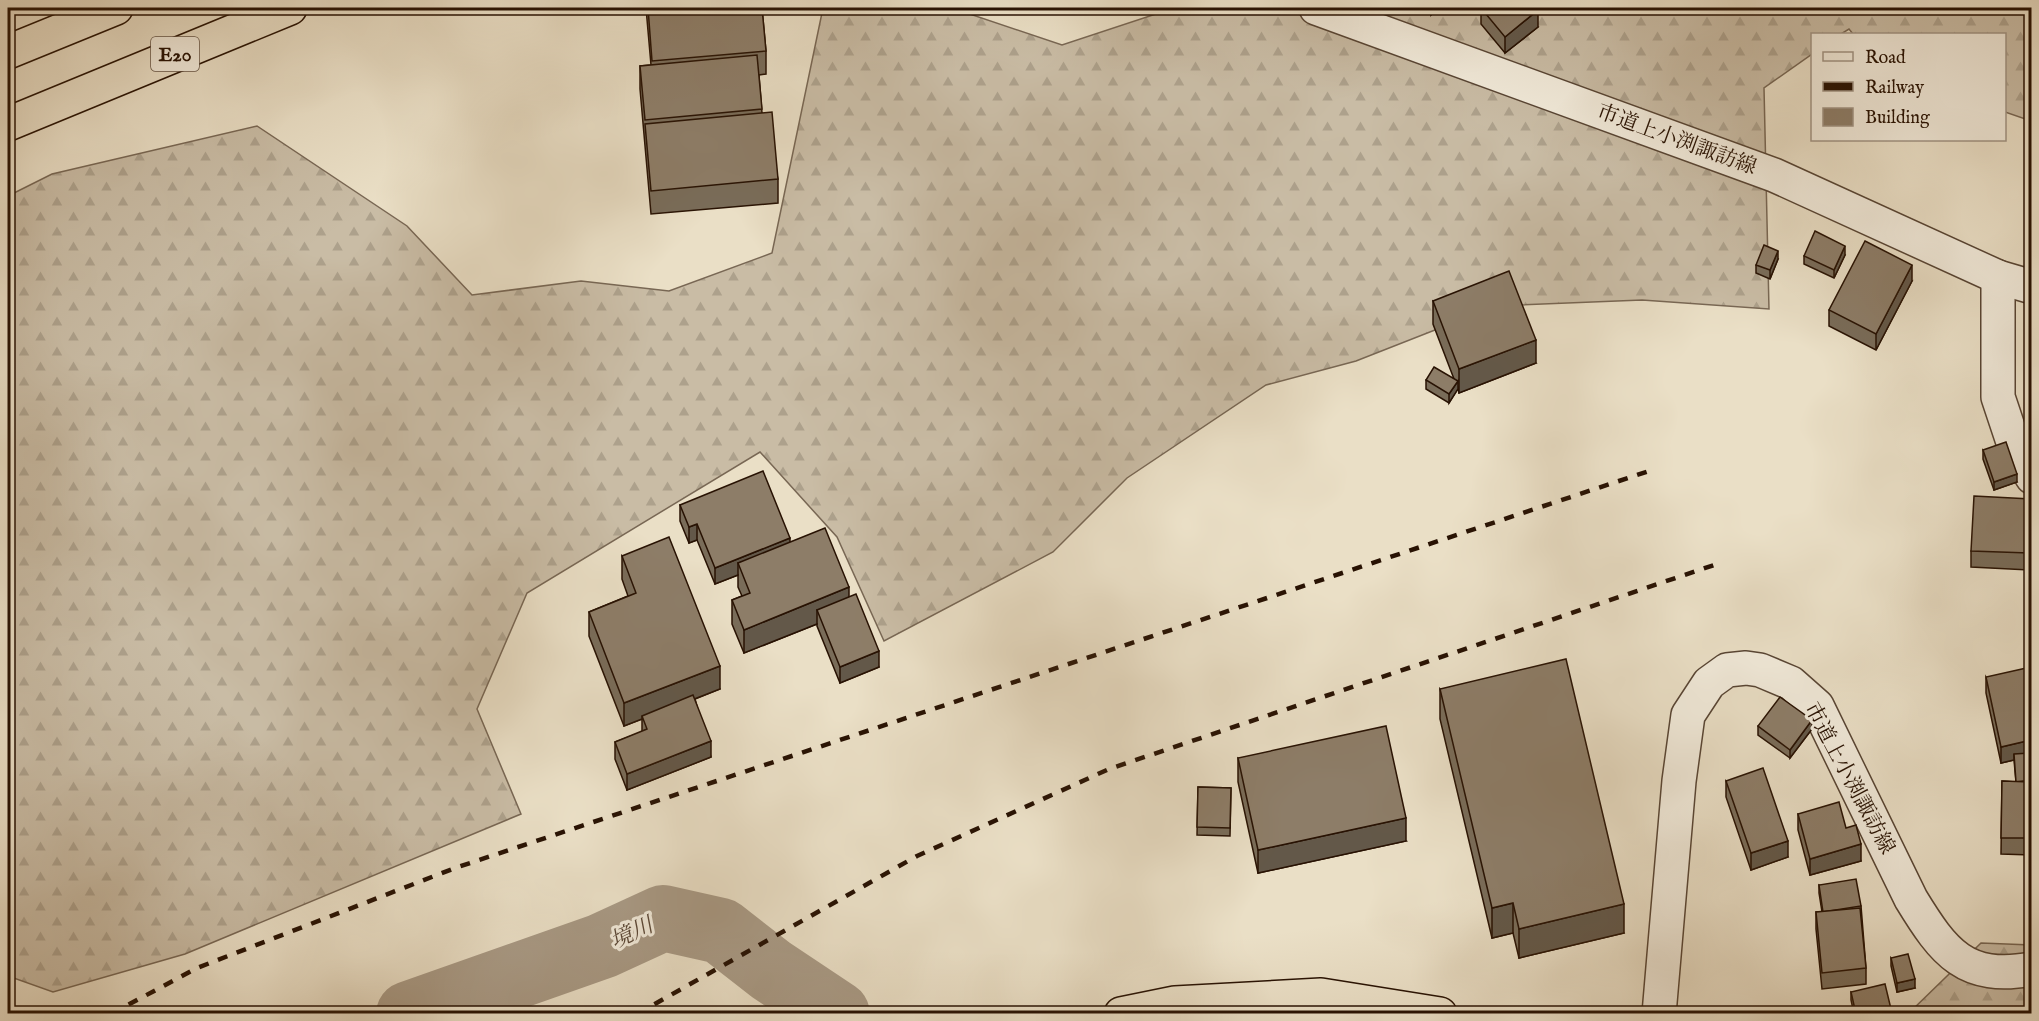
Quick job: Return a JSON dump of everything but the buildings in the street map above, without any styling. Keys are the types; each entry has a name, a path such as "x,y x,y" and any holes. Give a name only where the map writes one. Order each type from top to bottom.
{"highway":[{"path":"8,52 116,8"},
{"name":"E20","path":"8,124 61,100 290,8"},
{"path":"1120,1014 1175,1003 1321,995 1440,1014"}],"street":[{"name":"市道上小渕諏訪線","path":"1316,8 1774,175 1998,277 2031,287"},
{"path":"1998,277 1998,397 2014,445 2031,477"},
{"name":"市道上小渕諏訪線","path":"1659,1014 1679,781 1688,715 1708,683 1727,670 1746,668 1770,674 1791,683 1817,706 1911,899 1926,924 1948,951 1968,966 1983,971 2003,973 2031,969"}],"green space":[{"path":"823,8 952,8 1062,45 1174,8 2031,8 2031,121 2006,112 2006,33 1852,33 1849,29 1843,33 1811,33 1811,55 1764,88 1769,309 1642,300 1496,306 1356,361 1266,385 1127,478 1053,552 884,641 837,537 760,452 527,593 477,709 521,814 185,954 53,992 8,976 8,196 52,174 257,126 407,226 472,295 581,281 669,291 772,253"},
{"path":"1981,943 2031,945 2031,1013 1908,1014"}],"waterway":[{"name":"境川","path":"409,1014 602,946 663,918 721,931 771,970 837,1014"}],"railway":[{"path":"111,1014 197,968 455,868 1655,469"},
{"path":"637,1014 917,856 1109,769 1720,563"}]}
